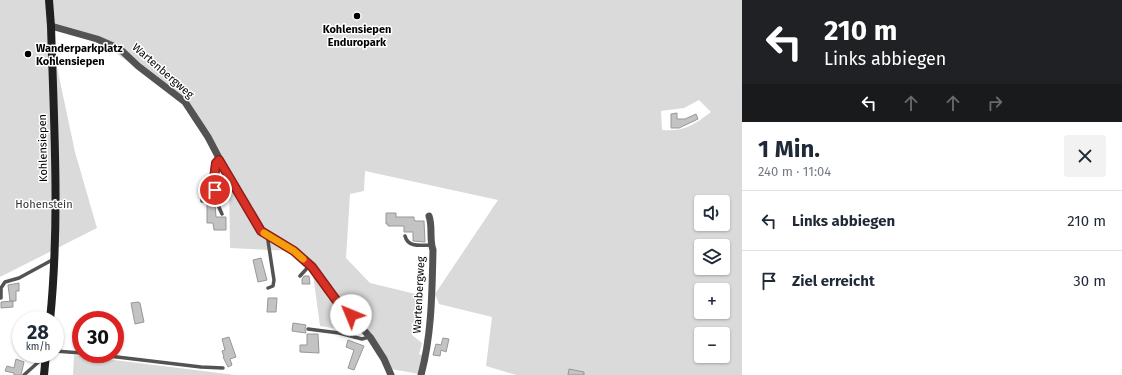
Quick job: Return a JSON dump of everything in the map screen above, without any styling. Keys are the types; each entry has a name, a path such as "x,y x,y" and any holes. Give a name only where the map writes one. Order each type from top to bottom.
{"street":[{"name":"Kohlensiepen","path":"49,0 56,206 55,259 51,311"},
{"name":"Wartenbergweg","path":"51,26 97,39 120,48 138,66 185,102 208,137 219,160 261,231 294,251 310,265 336,300 370,337 384,359 391,375"},
{"name":"Wartenbergweg","path":"422,375 427,354 431,302 433,250 431,245 432,222 429,216"},
{"path":"44,375 45,363"}],"lane":[{"path":"219,160 216,163 214,178 216,201 222,214"},
{"path":"202,185 202,201 216,201"},
{"path":"268,236 274,280 273,286 268,288"},
{"path":"405,236 410,244 431,245"},
{"path":"1,298 1,288 5,282 19,278 55,259"},
{"path":"300,276 310,265"},
{"path":"308,329 362,338 370,337"},
{"path":"124,358 201,367 223,368"},
{"path":"24,375 37,363"}],"green space":[{"name":"Hohenstein","path":"0,0 742,0 742,375 516,375 486,366 492,317 439,304 435,294 498,200 365,171 364,191 350,194 346,258 370,283 424,296 419,322 414,322 412,335 422,343 419,354 424,356 419,374 391,369 366,328 360,321 344,330 320,326 312,267 294,251 230,248 229,177 185,102 103,44 55,27 47,20 75,152 97,228 0,277","holes":["699,100 711,112 699,121 683,129 662,130 661,111 684,108"]},
{"path":"124,361 235,375 73,375 74,363 124,363"}],"building":[{"path":"677,113 677,119 685,119 696,114 698,119 679,128 671,128 671,114"},
{"path":"206,187 212,187 213,198 206,198"},
{"path":"207,204 215,204 216,217 226,217 226,230 214,230 213,223 207,223"},
{"path":"386,213 396,213 396,217 414,217 414,220 416,221 424,221 425,242 413,241 413,232 404,232 404,226 388,226 388,224 386,224"},
{"path":"261,258 267,280 258,282 253,260"},
{"path":"304,276 309,276 310,284 302,284 302,279"},
{"path":"19,283 19,291 16,291 16,301 10,301 8,285"},
{"path":"268,298 277,298 276,312 267,312"},
{"path":"13,301 13,307 1,308 1,302"},
{"path":"131,303 140,303 144,322 135,324"},
{"path":"293,323 306,325 306,333 292,331"},
{"path":"307,334 318,334 319,353 300,352 300,345 307,345"},
{"path":"229,337 236,357 230,359 232,365 228,367 223,357 222,351 225,350 222,339"},
{"path":"443,338 449,339 446,352 441,350 440,356 433,355 436,344 441,345"},
{"path":"348,340 364,346 354,370 348,368 354,350 346,347"},
{"path":"15,363 24,363 21,375 14,375 14,373 5,371 7,366 14,368"},
{"path":"569,369 584,372 584,375 568,375"}],"slow traffic":[{"path":"264,233 294,251 303,259"}],"place":[{"name":"Kohlensiepen Enduropark","path":"357,16"},
{"name":"Wanderparkplatz Kohlensiepen","path":"28,54"}],"route":[{"path":"215,190 214,178 216,163 219,160 261,231 294,251 312,267 336,300 351,315"}]}
